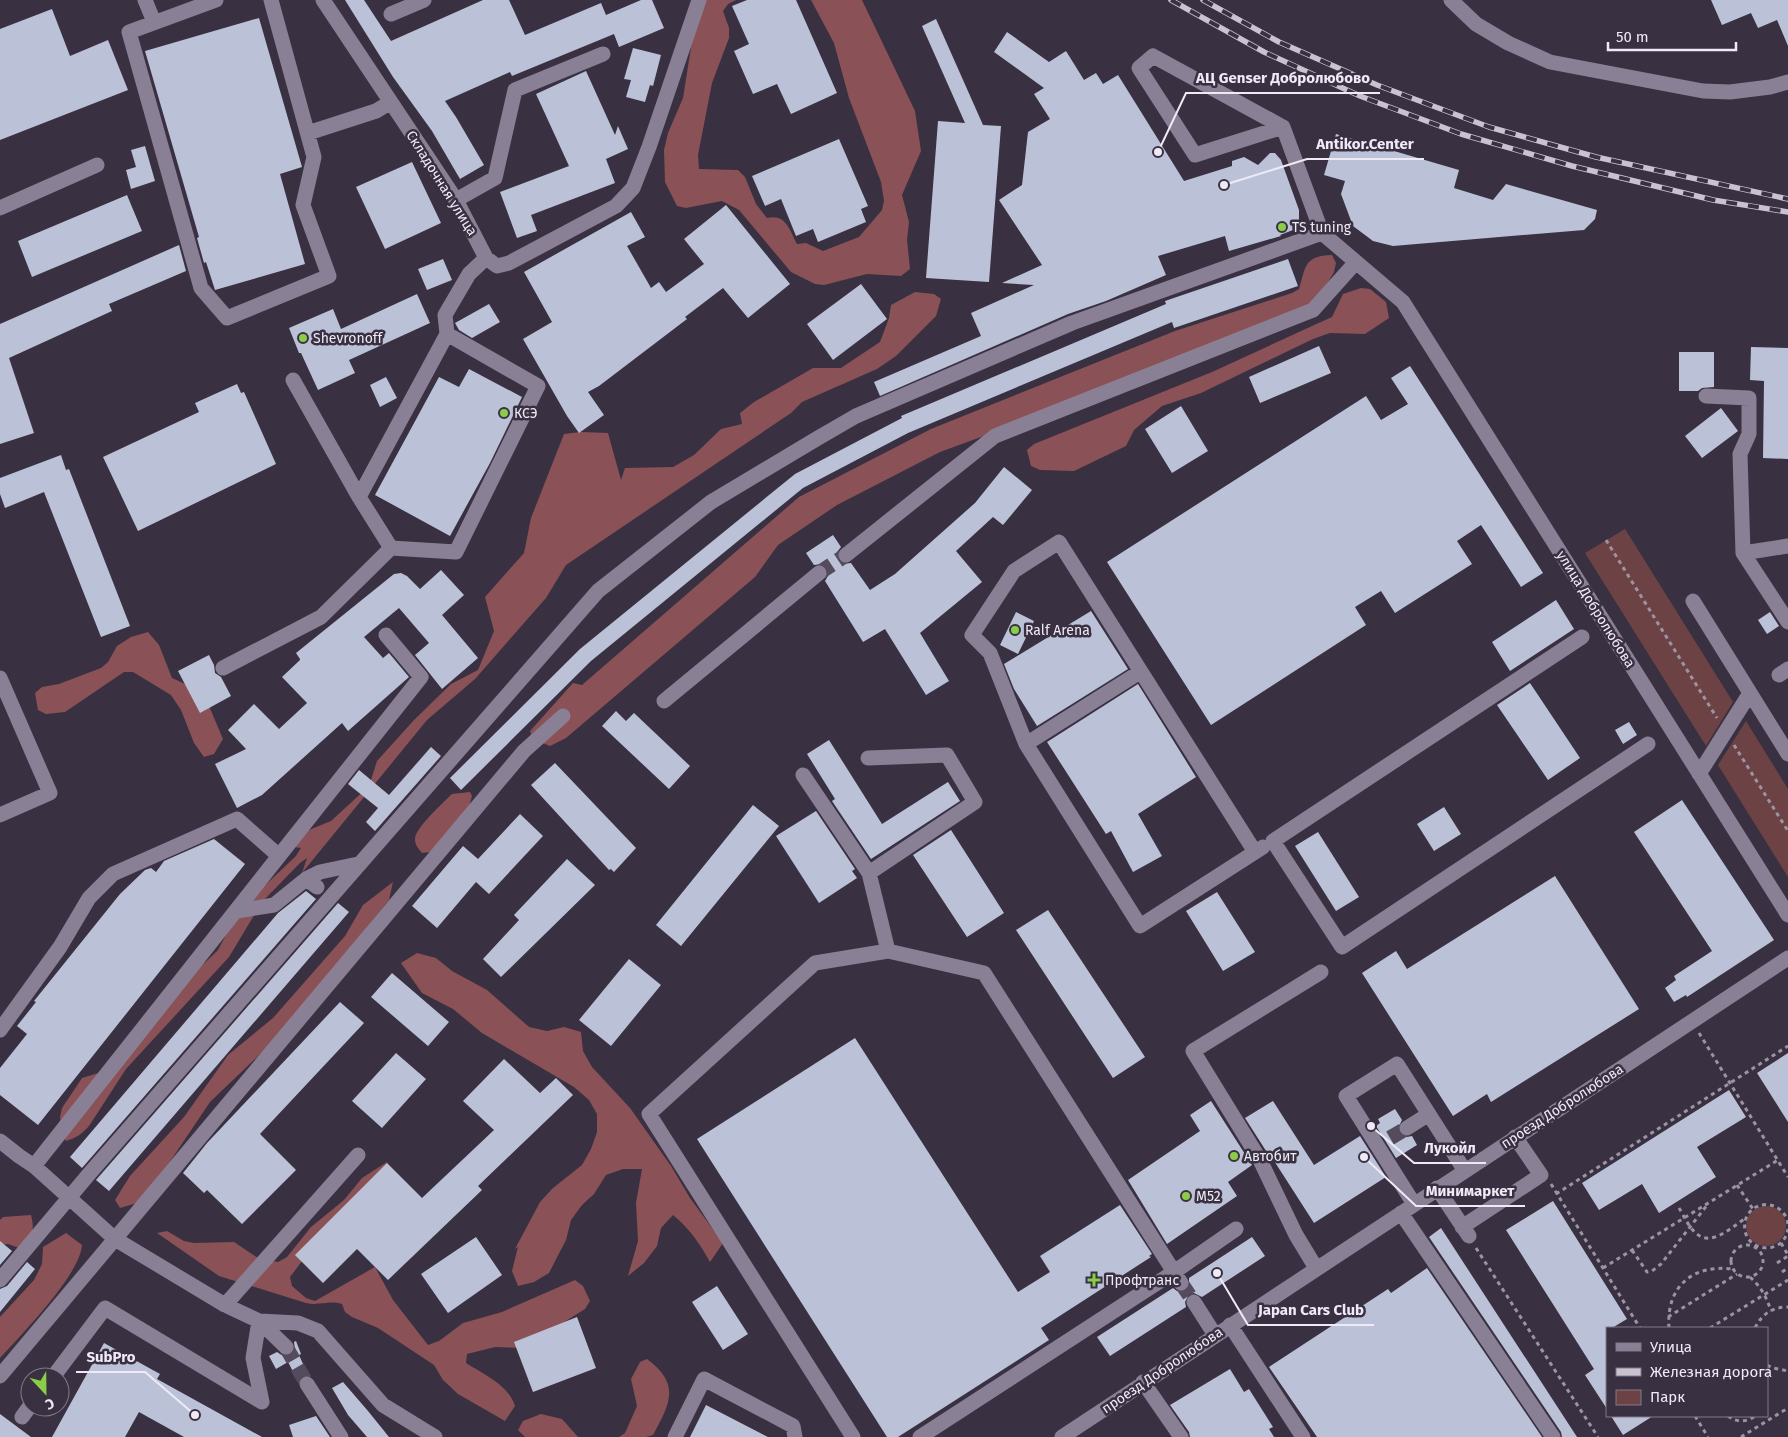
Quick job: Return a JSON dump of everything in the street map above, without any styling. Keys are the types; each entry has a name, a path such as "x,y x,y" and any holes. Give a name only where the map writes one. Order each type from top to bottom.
{"street":[{"path":"145,0 154,22"},
{"path":"216,0 129,32 201,288 227,318 329,276 303,205 314,157 270,0"},
{"name":"Складочная улица","path":"323,0 456,200 486,258"},
{"path":"391,14 424,0"},
{"path":"359,497 447,334 445,315 469,274 486,258 497,266 509,264 616,206 633,188 649,147 698,0"},
{"path":"1451,0 1476,24 1508,43 1550,62 1703,91 1730,92 1770,87 1788,82"},
{"path":"456,200 495,178 515,90 603,54"},
{"path":"0,1280 358,864 598,591 711,502 856,416 1072,323 1322,233 1283,126 1153,56 1139,68 1195,155 1283,126"},
{"path":"308,133 376,111 391,102"},
{"path":"0,208 98,165"},
{"name":"улица Добролюбова","path":"1322,233 1403,302 1788,915"},
{"path":"846,555 995,436 1313,310 1356,262"},
{"path":"223,668 321,617 391,548 456,552 538,386 447,334"},
{"path":"293,380 359,497 391,548"},
{"path":"1706,396 1750,398 1749,434 1740,454 1744,553 1788,622"},
{"path":"1255,852 1059,542 1014,571 972,635 990,653 1026,744 1140,926 1273,841 1582,637"},
{"path":"1744,553 1788,546"},
{"path":"664,701 820,573"},
{"path":"1693,601 1788,754"},
{"path":"34,1166 421,677 386,635"},
{"path":"1026,744 1140,672"},
{"path":"0,678 50,793 0,815"},
{"path":"1699,774 1750,693"},
{"path":"0,1376 524,751 563,716"},
{"path":"1273,841 1342,947 1648,744"},
{"path":"868,758 947,755 975,802 869,873"},
{"path":"803,775 869,873 888,951"},
{"path":"0,1030 60,947 89,898 113,874 237,819 279,856"},
{"path":"237,910 274,905 312,883 320,872 358,864"},
{"path":"853,1437 649,1114 815,963 888,951 984,973 1178,1277"},
{"name":"проезд Добролюбова","path":"1066,1436 1143,1382 1788,958"},
{"path":"1316,1268 1296,1235 1260,1160 1193,1051 1320,972"},
{"path":"1414,1204 1384,1142 1346,1096 1397,1064 1465,1170"},
{"path":"1407,1128 1429,1114"},
{"path":"1437,1188 1466,1231 1541,1176 1516,1137"},
{"path":"0,1141 34,1166 115,1239 225,1305 259,1321 286,1347"},
{"path":"225,1305 358,1155"},
{"path":"1401,1213 1553,1437"},
{"path":"920,1437 1178,1277 1236,1229"},
{"path":"1194,1302 1215,1335"},
{"path":"60,1367 105,1308 262,1402 253,1358 259,1321"},
{"path":"259,1321 298,1323 318,1331 383,1405 435,1437"},
{"path":"1230,1325 1303,1437"},
{"path":"675,1437 704,1379 793,1426 795,1437"},
{"path":"1143,1382 1181,1437"},
{"path":"307,1384 341,1437"}],"path":[{"path":"1606,540 1720,723"},
{"path":"1732,742 1788,832"},
{"path":"1698,1033 1788,1177"},
{"path":"1556,1194 1788,1046"},
{"path":"1603,1268 1778,1160"},
{"path":"1541,1176 1544,1173 1639,1327"},
{"path":"1737,1185 1753,1209"},
{"path":"1632,1250 1643,1268 1647,1272 1652,1271 1661,1264 1710,1202"},
{"path":"1679,1208 1696,1234 1704,1239 1715,1238 1746,1217 1753,1209 1765,1204 1772,1205 1784,1213 1788,1224"},
{"path":"1746,1217 1744,1225 1746,1233 1749,1240 1755,1246 1760,1251 1763,1264 1755,1275 1743,1276 1737,1274 1733,1269 1732,1263 1735,1252 1744,1246 1755,1246 1771,1248 1784,1240 1788,1228"},
{"path":"1466,1231 1598,1437"},
{"path":"1777,1263 1788,1256 1780,1243"},
{"path":"1669,1327 1670,1306 1679,1286 1688,1278 1708,1268 1733,1269"},
{"path":"1782,1272 1788,1268"},
{"path":"1668,1318 1737,1274"},
{"path":"1749,1277 1760,1286 1765,1294 1770,1310"},
{"path":"1712,1327 1788,1280"},
{"path":"1757,1327 1764,1315 1770,1310 1788,1307"},
{"path":"1768,1365 1773,1368 1788,1371"},
{"path":"1741,1437 1788,1408"},
{"path":"1696,1417 1708,1437"},
{"path":"1730,1417 1738,1421 1746,1421 1753,1417"}],"green space":[{"path":"1625,529 1733,702 1706,746 1585,553"},
{"path":"1746,721 1788,789 1788,877 1718,765"},
{"path":"1770,1206 1777,1209 1783,1215 1786,1226 1785,1234 1777,1243 1770,1246 1762,1246 1755,1243 1747,1234 1746,1222 1749,1215 1758,1207"}],"shaded area":[{"path":"706,0 736,0 728,4 723,11 729,28 729,38 712,83 698,155 699,169 738,170 745,177 756,204 767,218 779,218 783,221 797,244 806,243 823,251 859,237 882,210 884,201 881,182 849,98 834,43 811,0 862,0 915,111 921,151 902,195 909,222 907,240 910,269 901,276 867,274 824,285 815,284 791,272 739,210 722,201 686,208 677,206 665,182 664,150 668,133 683,98 692,41"},
{"path":"1332,255 1336,263 1334,272 1316,303 1058,409 940,452 837,505 778,545 755,577 566,738 550,746 533,739 530,731 573,683 582,685 799,497 931,429 1175,331 1292,293 1299,289 1305,268 1311,260"},
{"path":"1361,288 1370,289 1386,302 1389,318 1365,334 1330,333 1313,339 1201,393 1162,406 1134,430 1126,446 1074,471 1040,470 1031,466 1027,450 1034,444 1212,372 1332,317 1343,294"},
{"path":"915,292 934,294 941,299 936,316 896,356 877,369 802,402 791,413 566,565 546,598 475,679 427,720 302,873 307,858 262,902 229,957 126,1069 89,1126 73,1139 66,1141 62,1134 60,1117 62,1108 82,1078 108,1070 184,983 218,950 239,910 296,856 301,848 294,847 304,832 331,821 369,786 377,761 414,720 451,684 478,670 494,631 485,597 524,553 531,518 564,434 581,432 608,433 621,480 625,468 673,467 694,455 721,429 742,424 740,413 754,402 813,368 841,368 880,342 889,318 891,305"},
{"path":"148,632 159,645 172,678 203,692 223,739 214,754 204,757 194,743 181,710 171,695 133,672 124,672 65,712 46,714 38,710 35,693 42,687 59,684 101,668 108,662 117,646 131,637"},
{"path":"470,792 472,796 468,811 430,852 422,853 416,845 415,839 424,822 452,794"},
{"path":"393,882 389,900 276,1039 210,1102 167,1166 137,1203 120,1208 115,1200 130,1176 184,1117 228,1055 273,1018 345,936 363,905"},
{"path":"417,953 436,958 452,971 487,990 529,1027 547,1031 564,1027 581,1032 583,1051 592,1067 630,1108 671,1166 690,1198 723,1243 710,1262 694,1237 673,1215 661,1228 657,1246 644,1263 628,1276 638,1241 636,1203 642,1169 623,1169 606,1175 594,1194 582,1205 571,1220 566,1240 549,1273 534,1282 518,1286 512,1271 518,1247 515,1249 540,1202 553,1188 582,1165 591,1149 597,1132 597,1114 589,1100 574,1087 482,1033 453,1009 422,993 401,963"},
{"path":"387,1162 388,1170 308,1253 290,1277 292,1286 306,1298 315,1301 375,1267 393,1300 428,1345 439,1341 463,1323 502,1312 575,1280 583,1286 590,1301 585,1309 523,1348 495,1347 467,1354 466,1363 495,1381 512,1399 515,1406 505,1421 458,1394 443,1380 434,1365 378,1328 352,1317 345,1312 342,1304 306,1303 219,1276 157,1233 167,1231 184,1241 194,1243 234,1242 258,1258 278,1262 287,1257 311,1227 344,1200 362,1178"},
{"path":"31,1215 32,1233 25,1250 8,1244 0,1245 0,1220 3,1217"},
{"path":"66,1233 82,1245 79,1258 61,1288 0,1358 0,1317 34,1280 42,1264 43,1247"},
{"path":"647,1359 665,1377 669,1395 668,1404 653,1435 646,1437 619,1437 625,1433 637,1406 631,1379 640,1362"},
{"path":"541,1414 562,1419 578,1437 525,1437 518,1430 523,1421"}],"building":[{"path":"345,0 364,0 391,41 483,0 509,0 525,35 601,3 606,15 641,0 652,0 664,28 619,47 614,34 512,76 510,72 445,101 484,165 460,179 432,131 393,77"},
{"path":"747,0 796,0 837,93 791,114 777,84 753,94 734,51 749,44 732,6"},
{"path":"1711,0 1788,0 1788,46 1777,20 1758,28 1751,13 1722,25"},
{"path":"52,9 70,56 108,40 128,90 0,140 0,29"},
{"path":"259,18 302,167 280,174 305,264 215,290 206,262 204,263 197,238 199,237 145,51"},
{"path":"936,19 983,125 1001,126 989,282 926,278 938,121 965,123 922,26"},
{"path":"1007,32 1049,62 1066,51 1084,80 1096,73 1103,84 1118,75 1184,181 1232,166 1232,161 1244,157 1258,165 1270,153 1275,153 1281,160 1299,210 1299,223 1292,224 1293,230 1281,236 1229,251 1225,236 1158,256 1166,275 1106,301 1068,314 880,396 874,382 981,336 971,313 1034,285 1002,283 1042,265 999,200 1022,185 1028,132 1050,119 1034,94 1044,88 994,52"},
{"path":"633,48 661,55 653,86 650,85 645,102 626,97 631,80 624,79"},
{"path":"586,71 615,135 618,126 628,149 606,159 615,183 531,215 537,231 517,238 500,192 569,166 536,94"},
{"path":"1336,134 1459,170 1454,188 1493,200 1506,184 1597,210 1595,219 1584,230 1393,246 1373,241 1353,226 1341,194 1345,181 1324,175"},
{"path":"839,139 868,206 861,209 866,222 818,242 813,229 796,236 781,199 765,206 752,176"},
{"path":"145,146 155,181 131,189 126,170 136,167 131,150"},
{"path":"412,162 441,223 385,249 356,187"},
{"path":"127,195 142,231 32,277 18,241"},
{"path":"726,205 790,284 748,318 723,288 685,317 687,319 599,386 588,392 604,415 579,433 567,416 523,339 552,322 524,272 631,212 645,237 627,246 651,288 659,282 666,292 704,264 684,239"},
{"path":"179,245 186,271 109,304 112,311 9,358 34,433 0,444 0,324"},
{"path":"443,259 452,280 427,290 418,269"},
{"path":"1288,259 1298,286 1174,328 1172,322 908,433 803,488 591,661 461,790 450,778 580,649 795,474 902,418 901,416 1166,304 1165,301"},
{"path":"861,284 887,319 833,360 807,324"},
{"path":"417,294 430,323 349,360 355,373 318,390 301,353 299,353 289,328 333,309 341,329"},
{"path":"489,304 500,322 472,338 459,330 455,323"},
{"path":"1319,346 1331,373 1260,403 1249,377"},
{"path":"1751,347 1788,348 1788,459 1763,458 1764,381 1750,380"},
{"path":"1679,352 1714,352 1714,387 1702,388 1698,391 1679,391"},
{"path":"1410,366 1543,573 1521,587 1481,525 1457,541 1472,564 1395,613 1381,591 1355,607 1366,625 1211,725 1107,562 1366,396 1381,420 1408,404 1391,378"},
{"path":"469,369 522,397 490,463 450,536 375,495 439,377 459,387"},
{"path":"386,377 397,398 380,407 370,385"},
{"path":"237,384 241,393 244,392 276,464 138,531 103,457 199,412 195,403"},
{"path":"1181,406 1208,451 1172,473 1145,429"},
{"path":"1721,408 1738,431 1702,458 1685,436"},
{"path":"61,455 66,470 69,469 130,626 101,637 44,492 5,508 0,494 0,478"},
{"path":"1004,467 1032,490 1003,525 993,517 956,551 982,582 920,633 949,681 926,695 885,629 863,642 825,581 828,576 826,567 822,564 814,565 806,553 833,535 841,547 837,552 838,560 843,564 851,563 870,590 895,574 975,503"},
{"path":"441,570 464,595 442,615 478,658 442,689 415,655 429,643 399,608 364,637 383,658 389,653 409,677 348,731 342,723 262,795 237,808 215,764 246,749 228,730 254,704 279,729 307,703 282,677 300,660 296,653 394,574 401,573 407,576 420,589"},
{"path":"1556,600 1574,629 1510,671 1492,642"},
{"path":"1091,611 1128,669 1037,726 1014,689 1004,664"},
{"path":"1016,612 1034,621 1018,654 1000,645"},
{"path":"1770,612 1779,626 1767,634 1758,620"},
{"path":"209,655 214,665 215,673 221,677 231,696 200,713 178,671"},
{"path":"1530,683 1580,758 1548,780 1497,705"},
{"path":"1138,684 1196,777 1138,814 1162,856 1133,872 1111,831 1106,834 1047,742"},
{"path":"616,711 626,721 634,713 690,766 669,789 602,726"},
{"path":"1629,722 1637,735 1623,744 1615,730"},
{"path":"829,740 882,824 948,782 960,801 871,859 832,801 835,799 807,754"},
{"path":"431,747 441,756 375,831 366,822 378,808 348,784 359,770 389,795"},
{"path":"555,763 636,848 614,872 611,869 609,870 531,785"},
{"path":"1682,800 1774,940 1687,997 1686,995 1674,1002 1665,988 1676,980 1674,976 1712,951 1634,832"},
{"path":"753,805 779,826 681,946 656,925"},
{"path":"1444,807 1461,834 1434,851 1417,824"},
{"path":"816,811 855,869 852,871 857,878 819,903 776,836"},
{"path":"520,814 543,836 489,894 476,882 437,928 412,906 463,846 478,859"},
{"path":"951,830 1004,913 967,937 913,855"},
{"path":"1318,832 1359,897 1336,911 1295,846"},
{"path":"214,839 245,864 38,1125 0,1095 0,1068 27,1034 17,1026 36,1002 34,1001 120,894 145,870 151,868 156,872 164,861"},
{"path":"567,859 595,885 501,977 483,959 519,920 514,915"},
{"path":"1555,876 1639,1009 1491,1102 1487,1094 1453,1116 1362,973 1396,951 1407,969"},
{"path":"306,891 316,899 82,1168 70,1157 278,913"},
{"path":"1217,892 1255,952 1223,971 1186,911"},
{"path":"338,903 349,912 109,1191 96,1180"},
{"path":"1048,910 1145,1057 1113,1078 1016,930"},
{"path":"629,959 661,985 611,1046 579,1020"},
{"path":"392,973 449,1022 428,1046 371,997"},
{"path":"340,1002 364,1023 260,1134 296,1170 242,1224 207,1190 204,1193 183,1173 207,1143"},
{"path":"855,1038 1018,1292 1050,1272 1040,1256 1120,1205 1152,1254 1149,1256 1151,1257 1041,1328 1049,1340 898,1437 887,1437 697,1139"},
{"path":"396,1053 426,1079 382,1128 352,1101"},
{"path":"1788,1053 1788,1122 1757,1073"},
{"path":"504,1059 540,1093 556,1078 573,1095 478,1186 482,1190 388,1280 357,1249 323,1283 295,1255 387,1163 422,1198 494,1130 463,1101"},
{"path":"1729,1090 1746,1117 1697,1147 1716,1177 1659,1213 1642,1184 1599,1210 1582,1183"},
{"path":"1211,1101 1252,1165 1228,1182 1237,1196 1167,1244 1128,1180 1200,1131 1190,1115"},
{"path":"1273,1101 1314,1165 1360,1136 1386,1177 1314,1223 1245,1118"},
{"path":"1395,1109 1402,1120 1398,1128 1399,1133 1407,1137 1412,1136 1417,1145 1396,1158 1376,1126 1380,1123 1378,1119"},
{"path":"1553,1201 1627,1319 1614,1327 1606,1327 1606,1407 1585,1375 1594,1369 1506,1230"},
{"path":"1441,1228 1577,1437 1562,1437 1561,1432 1429,1237"},
{"path":"476,1237 502,1275 448,1313 421,1274"},
{"path":"1252,1237 1265,1256 1202,1297 1194,1293 1189,1294 1185,1302 1186,1307 1110,1356 1097,1337 1173,1288 1177,1291 1186,1291 1189,1287 1189,1278"},
{"path":"0,1241 12,1251 0,1265"},
{"path":"27,1262 35,1269 0,1312 0,1289 7,1286"},
{"path":"1427,1268 1542,1437 1317,1437 1269,1367 1388,1289 1391,1293"},
{"path":"717,1286 748,1334 723,1350 692,1302"},
{"path":"577,1317 596,1368 533,1392 514,1342"},
{"path":"296,1341 301,1354 299,1355 308,1375 302,1376 298,1381 288,1362 276,1369 269,1356 277,1352 283,1356 289,1356 295,1350 294,1342"},
{"path":"104,1343 160,1374 157,1379 262,1437 184,1437 139,1412 125,1437 52,1437 63,1417 70,1417 70,1404"},
{"path":"1230,1369 1244,1392 1249,1389 1273,1427 1269,1429 1274,1437 1190,1437 1189,1432 1170,1405"},
{"path":"343,1382 389,1437 367,1437 348,1415 332,1388"},
{"path":"706,1405 768,1437 690,1437"},
{"path":"0,1414 31,1437 0,1437"},
{"path":"316,1416 330,1437 293,1437 289,1425"},
{"path":"1612,1417 1651,1417 1623,1435"}],"tunnel":[{"path":"819,573 846,555"},
{"path":"1390,1138 1407,1128"},
{"path":"1181,1283 1194,1302"},
{"path":"286,1347 307,1384"}],"railway":[{"path":"1171,0 1264,52 1360,96 1461,134 1572,166 1713,200 1788,212"},
{"path":"1203,0 1279,42 1377,85 1489,127 1596,157 1788,199"}],"place":[{"name":"АЦ Genser Добролюбово","path":"1158,152"},
{"name":"Antikor.Center","path":"1224,185"},
{"name":"TS tuning","path":"1282,227"},
{"name":"Shevronoff","path":"303,338"},
{"name":"КСЭ","path":"504,413"},
{"name":"Ralf Arena","path":"1015,630"},
{"name":"Лукойл","path":"1371,1126"},
{"name":"Автобит","path":"1234,1156"},
{"name":"Минимаркет","path":"1364,1157"},
{"name":"M52","path":"1186,1196"},
{"name":"Japan Cars Club","path":"1217,1273"},
{"name":"Профтранс","path":"1094,1280"},
{"name":"SubPro","path":"195,1415"}]}
